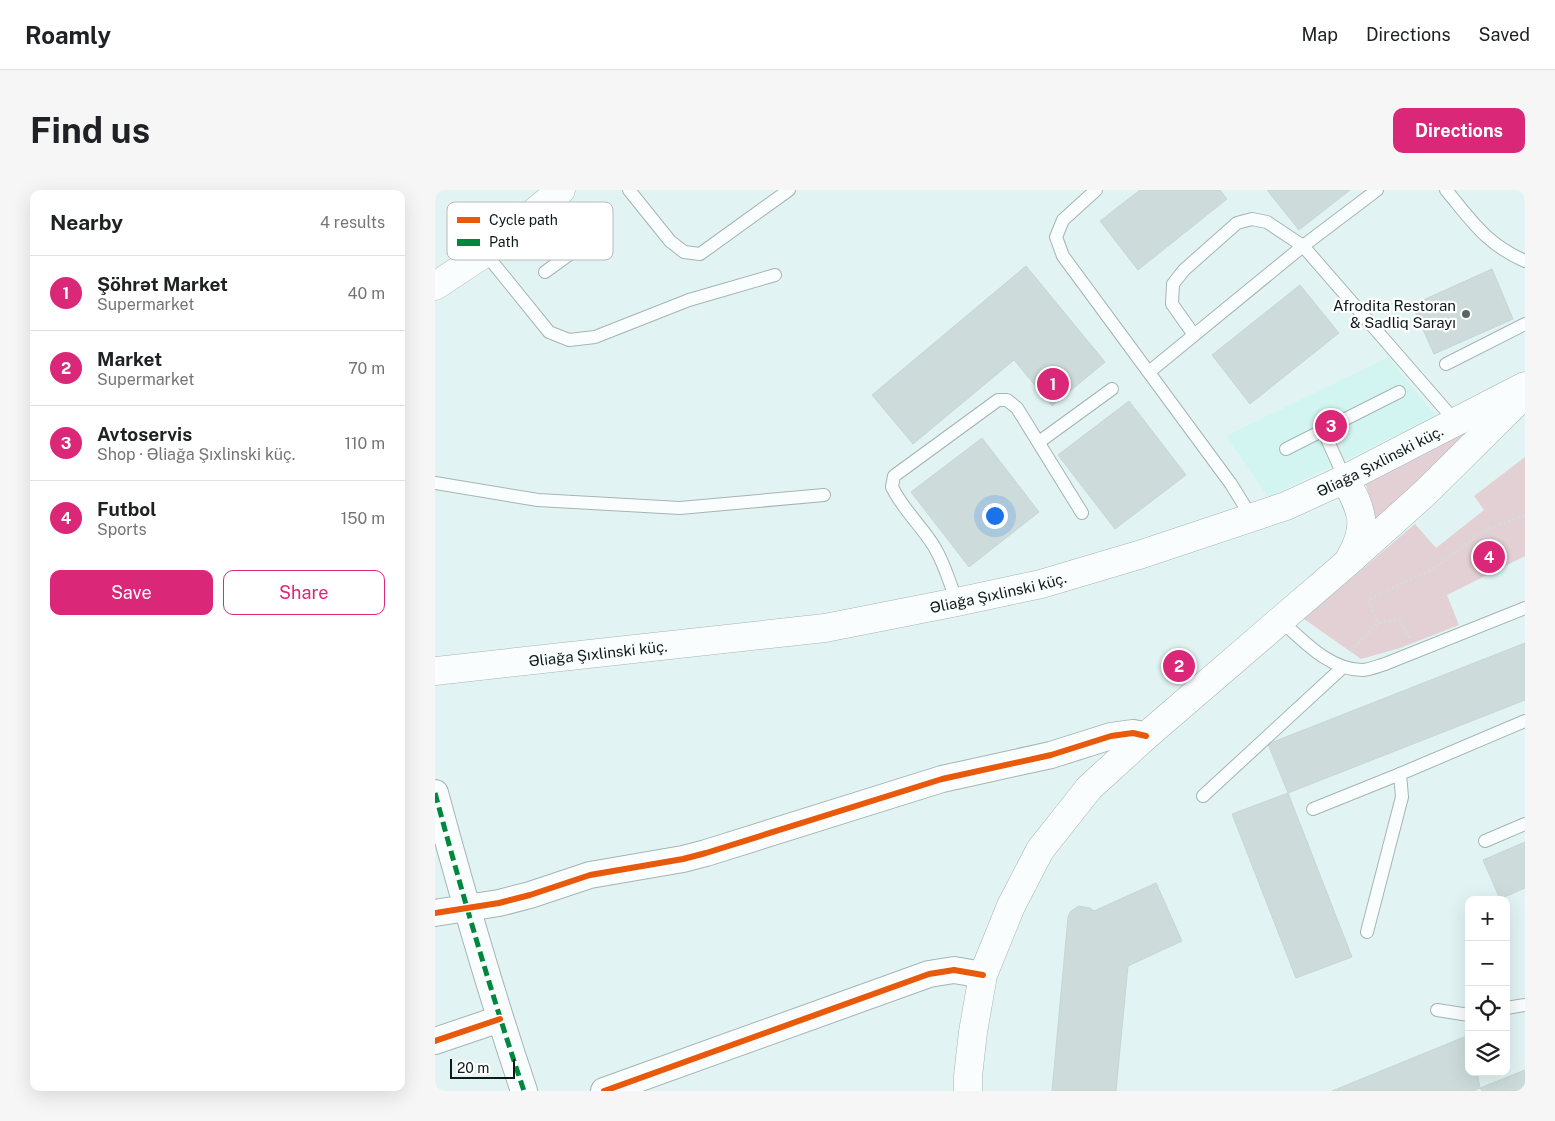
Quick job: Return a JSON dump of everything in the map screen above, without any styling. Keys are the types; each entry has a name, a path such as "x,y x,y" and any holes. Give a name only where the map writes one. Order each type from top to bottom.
{"main road":[{"path":"546,202 558,192"},
{"path":"435,286 474,260"},
{"name":"Əliağa Şıxlinski küç.","path":"435,671 825,628 1041,584 1141,554 1286,506 1345,479 1525,386"},
{"path":"969,1091 968,1076 973,1032 983,975 1011,906 1040,850 1089,788 1425,493 1525,394"},
{"path":"1345,479 1358,505 1362,522 1360,538 1347,563"}],"street":[{"path":"435,913 499,903 530,895 589,875 706,854 914,787 1051,755 1111,736 1133,733 1146,736"},
{"path":"435,793 466,909 524,1091"},
{"path":"604,1091 929,974 955,970 983,975"},
{"path":"435,1041 500,1019"}],"lane":[{"path":"629,190 670,241 684,252 700,254 789,190"},
{"path":"1096,190 1063,220 1056,236 1063,256 1231,484 1252,518"},
{"path":"1149,372 1303,246 1377,190"},
{"path":"1446,190 1486,238 1506,252 1525,261"},
{"path":"1194,335 1172,304 1173,284 1184,270 1237,223 1252,218 1267,222 1303,246 1456,422"},
{"path":"491,260 549,332 569,340 595,337 689,300 775,275"},
{"path":"545,272 562,260"},
{"path":"1446,364 1525,324"},
{"path":"1039,442 1112,389"},
{"path":"1286,449 1399,392"},
{"path":"957,602 934,546 899,501 892,487 895,476 998,400 1007,400 1017,408 1082,513"},
{"path":"1323,430 1345,479"},
{"path":"435,483 538,500 680,508 824,495"},
{"path":"1280,620 1321,655 1343,667 1363,670 1385,664 1525,608"},
{"path":"1203,796 1343,667"},
{"path":"1313,808 1525,722"},
{"path":"1367,932 1402,797 1400,774"},
{"path":"1485,840 1525,824"},
{"path":"1510,1007 1525,1005"},
{"path":"1437,1010 1465,1014"}],"path":[{"path":"1378,622 1368,600 1436,567 1481,532 1525,515"},
{"path":"1350,651 1378,622 1399,619 1413,643"}],"shaded area":[{"path":"1388,357 1436,416 1268,497 1226,436"},
{"path":"1482,421 1377,525 1365,481"},
{"path":"1525,457 1525,556 1447,595 1459,625 1400,648 1361,659 1304,619 1415,524 1436,548 1484,510 1474,496"}],"building":[{"path":"1140,190 1220,190 1227,199 1138,270 1100,221"},
{"path":"1267,190 1350,190 1299,230"},
{"path":"1026,266 1105,362 1052,406 1014,360 913,444 872,395"},
{"path":"1492,269 1513,319 1434,354 1412,305"},
{"path":"1300,285 1339,333 1250,404 1212,355"},
{"path":"1129,401 1186,475 1115,529 1058,455"},
{"path":"982,438 1039,512 969,567 911,492"},
{"path":"1525,643 1525,700 1288,793 1268,744"},
{"path":"1288,793 1352,957 1296,978 1232,814"},
{"path":"1525,842 1525,888 1507,896 1499,896 1483,860"},
{"path":"1156,883 1182,941 1128,966 1116,1091 1052,1091 1070,912 1079,906 1090,908 1094,911"},
{"path":"1465,1037 1465,1076 1478,1076 1480,1088 1474,1091 1332,1091"},
{"path":"1525,1070 1525,1091 1482,1091 1480,1088"}],"marked path":[{"path":"435,793 477,943 524,1091"}],"cycle path":[{"path":"435,913 499,903 590,875 683,859 706,853 942,779 1051,755 1111,736 1133,733 1146,736"},
{"path":"604,1091 929,974 954,970 983,975"},
{"path":"435,1041 500,1019"}],"place":[{"name":"Afrodita Restoran & Sadliq Sarayı","path":"1466,314"},
{"name":"Şöhrət Market","path":"1053,384"},
{"name":"Avtoservis","path":"1331,426"},
{"name":"Futbol","path":"1489,557"},
{"name":"Market","path":"1179,666"}]}
